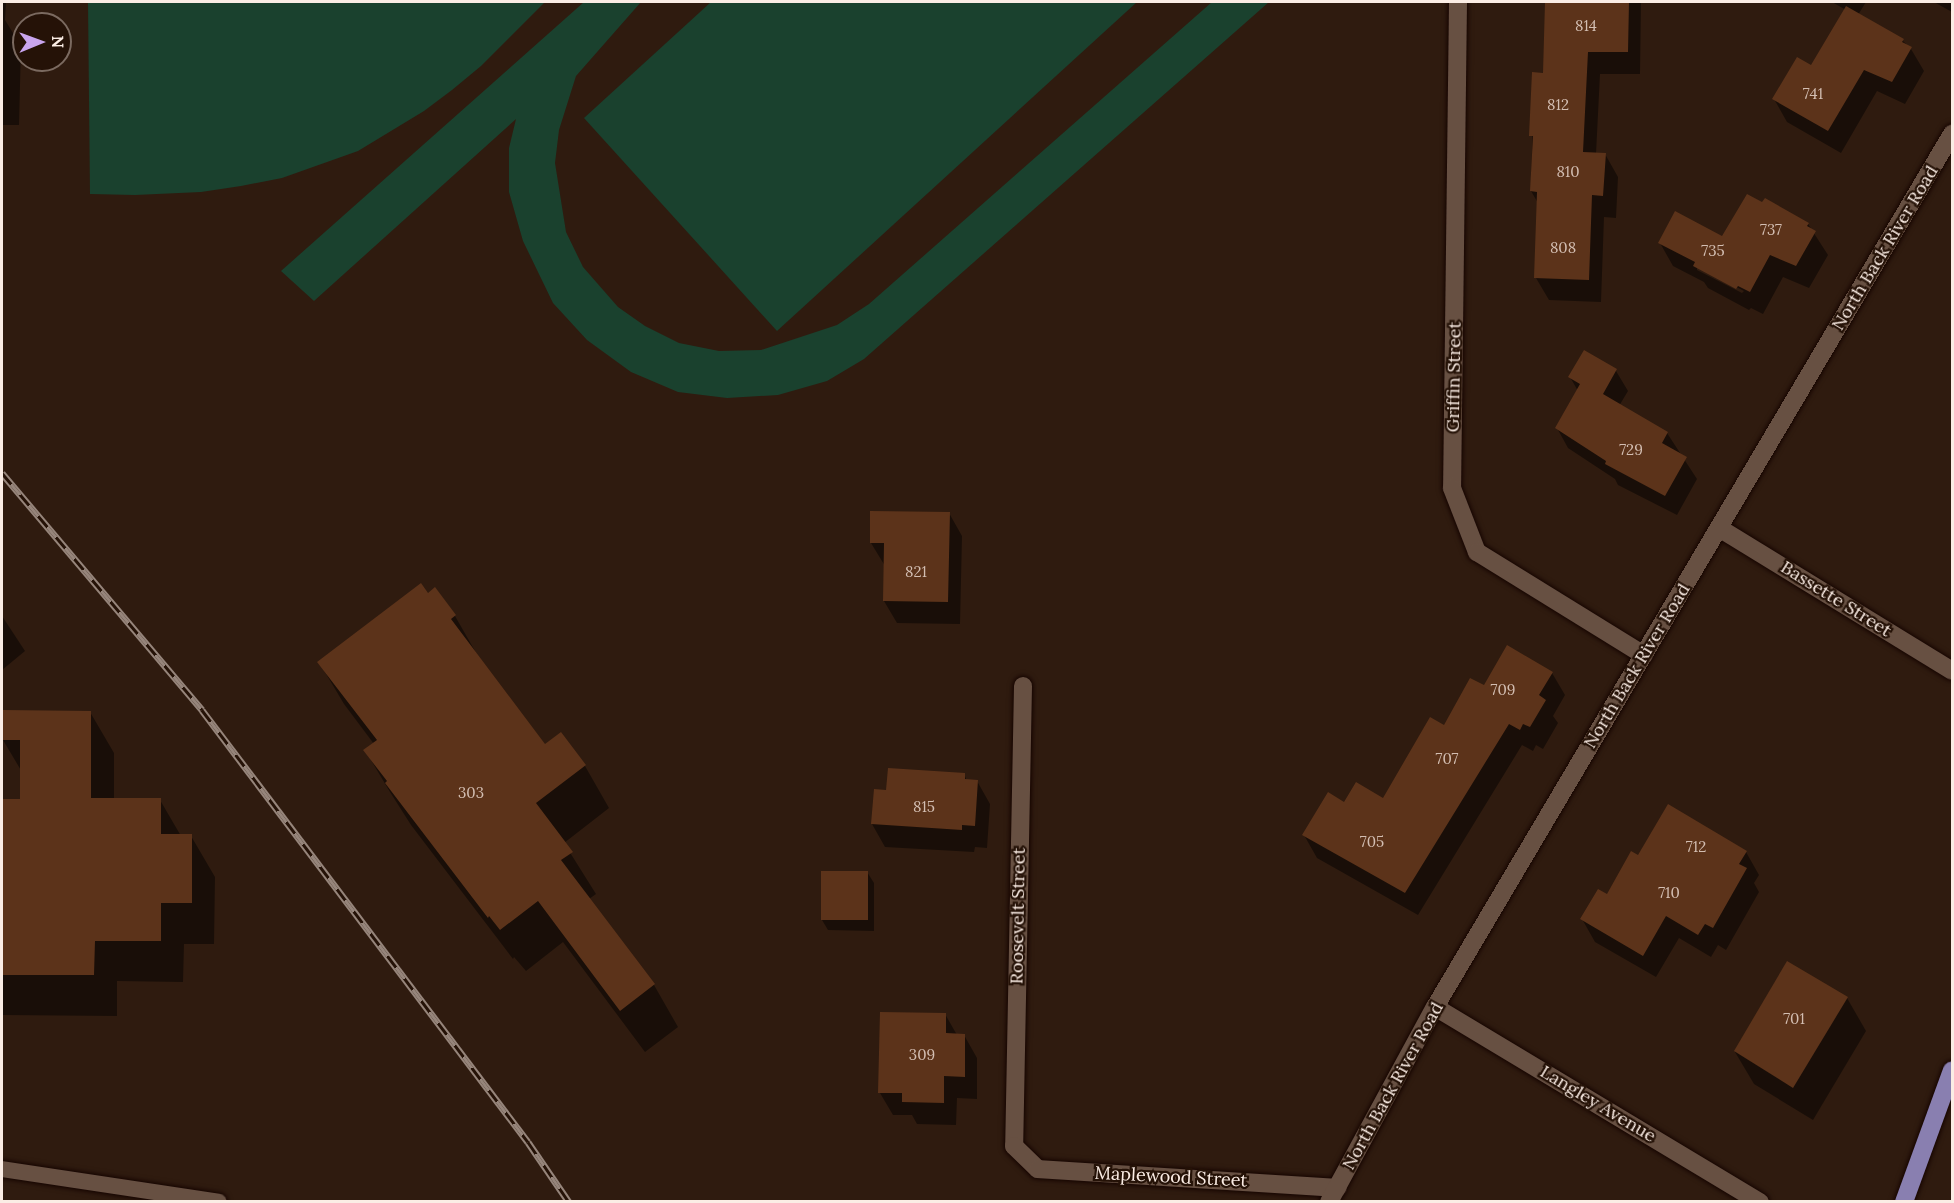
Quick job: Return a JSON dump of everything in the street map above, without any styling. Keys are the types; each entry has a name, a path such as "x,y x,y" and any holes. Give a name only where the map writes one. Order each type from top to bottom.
{"main road":[{"path":"1904,1202 1953,1070"}],"street":[{"name":"Griffin Street","path":"1458,2 1452,488 1477,552 1644,655"},
{"name":"North Back River Road","path":"1333,1195 1435,1007 1953,134"},
{"name":"Bassette Street","path":"1719,528 1953,671"},
{"name":"Roosevelt Street","path":"1014,1146 1023,687"},
{"name":"Langley Avenue","path":"1435,1007 1760,1202"},
{"name":"Maplewood Street","path":"1014,1146 1038,1169 1333,1195"}],"lane":[{"path":"2,1169 219,1202"}],"green space":[{"path":"88,2 545,2 481,66 452,90 424,111 358,151 282,178 201,192 135,195 90,194"},
{"path":"584,2 641,2 576,76 559,130 555,163 566,232 583,267 618,307 645,326 679,343 719,351 761,350 837,325 869,304 1212,2 1269,2 864,359 827,381 778,395 727,398 678,392 631,372 587,340 553,303 523,241 509,192 509,148 516,119 314,301 281,271"},
{"path":"711,2 1137,2 777,331 584,118"}],"building":[{"path":"1545,2 1629,2 1628,52 1588,52 1583,152 1606,153 1603,196 1592,195 1589,280 1534,278 1537,192 1530,191 1533,136 1529,136 1532,72 1543,73"},
{"path":"1846,6 1904,39 1902,42 1912,47 1892,82 1864,70 1828,131 1772,99 1797,57 1811,65"},
{"path":"1747,194 1762,202 1765,198 1809,223 1807,226 1816,231 1796,266 1770,255 1750,292 1738,286 1736,289 1693,266 1695,262 1658,243 1675,211 1722,236"},
{"path":"1584,350 1617,369 1603,394 1668,432 1662,443 1687,457 1665,496 1605,464 1606,461 1555,428 1580,384 1568,377"},
{"path":"870,511 950,512 948,602 883,601 884,543 870,543"},
{"path":"421,583 428,593 435,587 456,615 451,619 545,744 561,732 586,765 536,803 573,852 561,860 655,984 620,1011 538,901 500,930 489,916 488,918 385,783 387,781 363,750 377,740 317,662"},
{"path":"1507,645 1553,672 1539,695 1546,700 1530,727 1523,724 1520,730 1509,724 1405,893 1302,835 1328,792 1344,802 1356,782 1383,798 1430,717 1444,725 1470,678 1484,685"},
{"path":"2,710 91,711 91,798 161,798 161,834 192,834 192,903 161,903 161,941 95,941 94,975 2,975 2,799 20,799 20,740 2,740"},
{"path":"888,768 965,773 965,779 978,780 975,826 962,825 962,830 871,824 874,789 886,790"},
{"path":"1668,804 1747,851 1739,864 1747,868 1713,928 1705,924 1698,935 1666,916 1643,956 1580,919 1598,889 1607,894 1631,851 1638,855"},
{"path":"821,871 868,871 868,920 821,920"},
{"path":"1787,961 1848,997 1793,1088 1734,1051"},
{"path":"880,1012 946,1013 946,1033 965,1034 965,1077 944,1076 944,1103 902,1102 902,1093 878,1093"}],"railway":[{"path":"2,473 202,710 528,1142 569,1202"}]}
